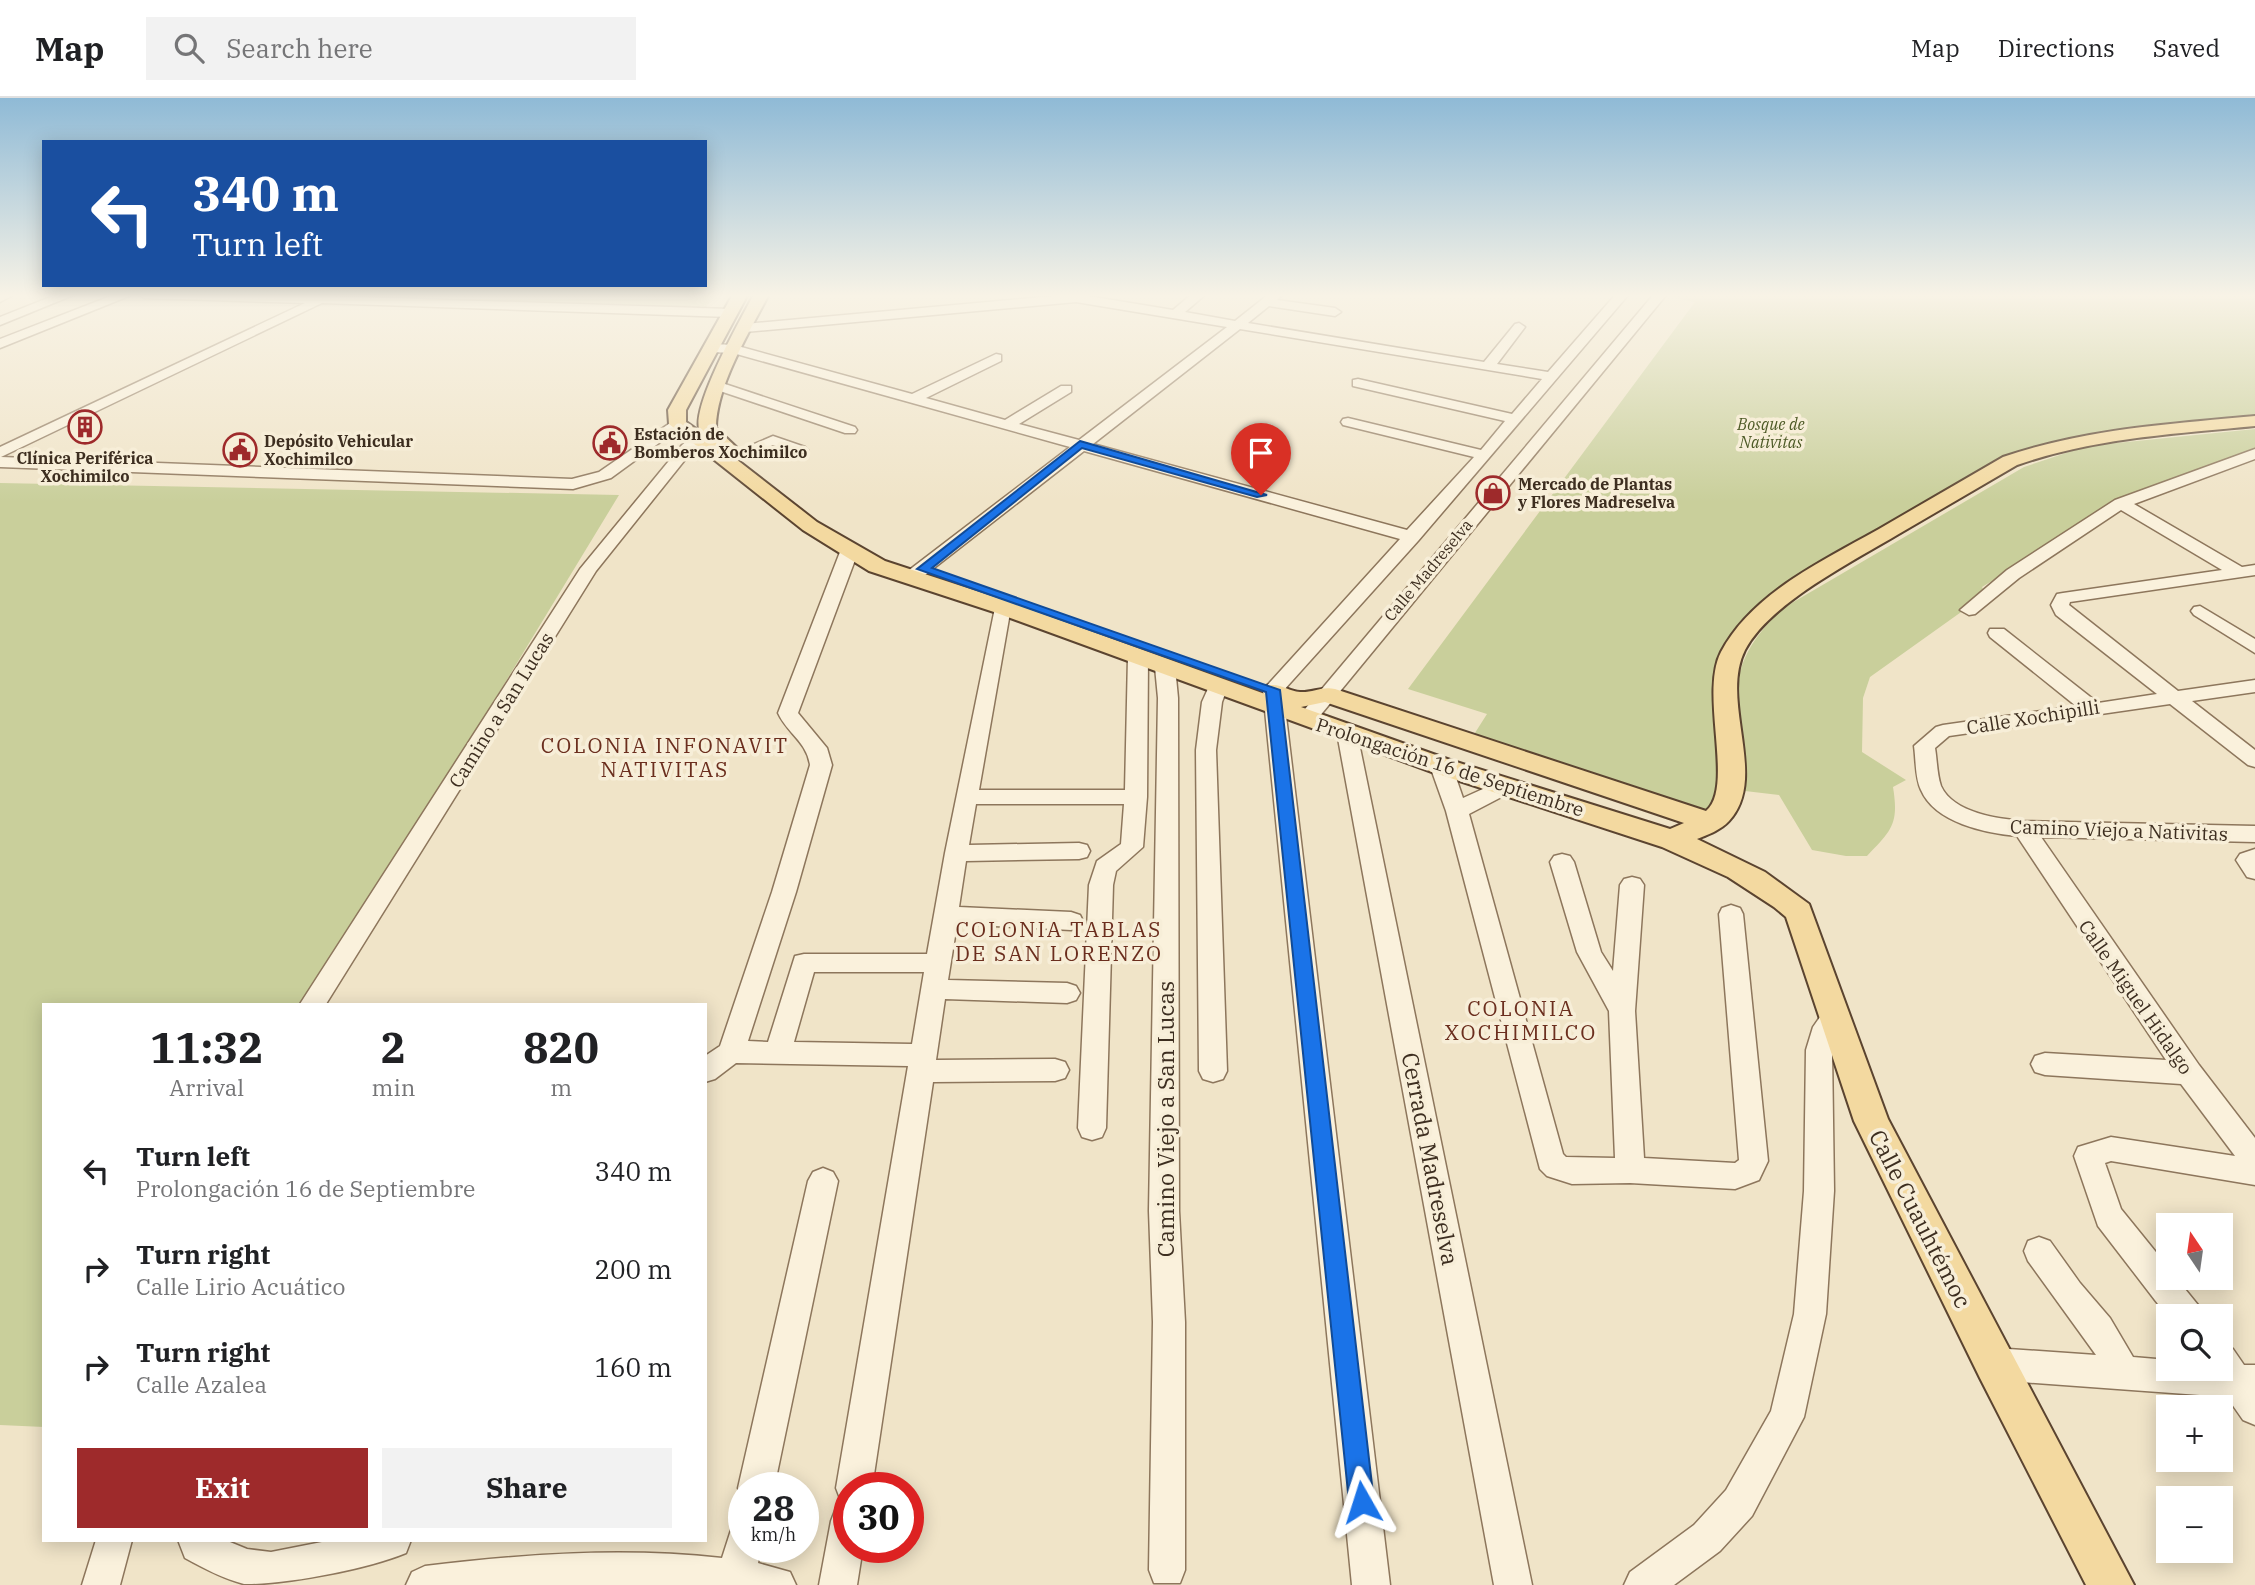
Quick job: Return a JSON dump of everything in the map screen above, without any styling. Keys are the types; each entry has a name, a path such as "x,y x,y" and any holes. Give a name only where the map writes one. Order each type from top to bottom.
{"main road":[{"path":"703,363 677,410 676,417 678,424 716,444"},
{"path":"716,444 706,429 706,415 728,363"},
{"path":"1672,839 1721,814 1729,800 1731,772 1724,678 1738,643 1751,627 1789,594 1835,563 2010,461 2029,453 2096,438 2255,421"},
{"name":"Prolongación 16 de Septiembre","path":"716,444 789,511 849,552 877,566 916,573 1274,698 1307,719 1441,766 1672,839"},
{"name":"Prolongación 16 de Septiembre","path":"716,444 865,544 916,573 1218,686 1297,700 1326,694"},
{"path":"1326,694 1709,822"},
{"name":"Calle Cuauhtémoc","path":"1709,822 1732,865"},
{"name":"Calle Cuauhtémoc","path":"1672,839 1732,865 1777,893 1799,912 1871,1121 1994,1364 2111,1585"}],"street":[{"path":"0,453 187,363"},
{"path":"787,363 1412,537"},
{"path":"915,398 985,363"},
{"path":"916,573 1186,363"},
{"path":"1473,363 1552,377"},
{"name":"Calle Madreselva","path":"1274,698 1563,363"},
{"name":"Calle Madreselva","path":"1307,719 1603,363"},
{"path":"1358,383 1513,422 1543,434"},
{"path":"719,386 850,430"},
{"path":"1008,424 1066,389"},
{"path":"1348,422 1484,455"},
{"path":"0,462 573,484 605,475 678,424"},
{"path":"716,444 770,428"},
{"path":"716,444 773,440 800,450"},
{"name":"Camino a San Lucas","path":"314,1003 589,569 643,500 716,444"},
{"path":"1969,610 2013,574 2121,503 2255,454"},
{"path":"2121,503 2247,571"},
{"path":"707,1070 731,1052 784,892 821,765 821,752 809,736 790,720 788,713 849,552"},
{"path":"2247,571 2063,598 2060,605 2062,611 2255,760"},
{"path":"857,1472 956,853 1002,607"},
{"path":"2200,611 2255,647"},
{"path":"1997,633 2092,708"},
{"path":"1092,1128 1101,885 1105,867 1132,847 1136,797 1138,657"},
{"name":"Camino Viejo a San Lucas","path":"1165,667 1168,698 1164,1212 1169,1322 1167,1570"},
{"path":"1213,1071 1206,750 1212,702 1218,686"},
{"name":"Calle Xochipilli","path":"1983,825 1946,805 1931,789 1924,746 1932,737 1943,731 2255,686"},
{"path":"1274,698 1371,1585"},
{"name":"Cerrada Madreselva","path":"1347,733 1513,1585"},
{"path":"1441,766 1457,811 1550,1160 1558,1167 1572,1171 1630,1170 1735,1176 1749,1171 1754,1161 1731,914"},
{"path":"1457,811 1505,786"},
{"path":"967,797 1136,797"},
{"name":"Camino Viejo a Nativitas","path":"1983,825 2024,829 2255,834"},
{"name":"Calle Miguel Hidalgo","path":"2024,829 2189,1073 2255,1160"},
{"path":"956,853 1079,851"},
{"path":"2255,857 2248,860 2255,871"},
{"path":"1562,862 1589,953 1622,1011"},
{"path":"1630,1170 1622,1011 1632,885"},
{"path":"946,915 1071,921"},
{"path":"778,1054 804,962 1067,993"},
{"path":"1643,1585 1707,1538 1739,1503 1787,1417 1810,1314 1819,1191 1819,1050 1822,1034 1836,1014"},
{"path":"731,1052 1055,1070"},
{"path":"2045,1064 2189,1073"},
{"path":"2178,1304 2109,1216 2088,1156 2111,1149 2255,1172"},
{"path":"759,1472 823,1181"},
{"path":"2039,1251 2099,1329 2124,1373"},
{"path":"1994,1364 2242,1383"},
{"path":"101,1585 113,1542"},
{"path":"197,1542 214,1554 247,1567 271,1570 355,1553 387,1542"},
{"path":"425,1585 728,1561"},
{"path":"744,1563 777,1585"},
{"path":"838,1585 842,1563"}],"green space":[{"name":"Bosque de Nativitas","path":"1649,363 2255,363 2255,420 2027,452 1735,632 1722,788 1705,813 1473,736 1487,714 1408,689"},
{"path":"2255,429 2255,457 2168,482 2061,537 2074,542 2024,573 2013,568 1982,587 1984,591 1964,610 1870,677 1863,698 1862,752 1906,780 1893,787 1895,810 1892,826 1867,856 1846,856 1812,850 1779,795 1745,791 1736,692 1749,650 1785,607 2024,467 2087,446"},
{"path":"0,483 619,495 311,1003 42,1003 42,1427 0,1425"}],"place":[{"name":"Clínica Periférica Xochimilco","path":"85,427"},
{"name":"Estación de Bomberos Xochimilco","path":"610,443"},
{"name":"Depósito Vehicular Xochimilco","path":"240,450"},
{"name":"Mercado de Plantas y Flores Madreselva","path":"1493,493"}],"district":[{"name":"COLONIA INFONAVIT NATIVITAS","path":"665,758"},
{"name":"COLONIA TABLAS DE SAN LORENZO","path":"1059,942"},
{"name":"COLONIA XOCHIMILCO","path":"1521,1021"}],"route":[{"path":"1261,495 1080,444 981,526 923,569 1273,690 1362,1502"}]}
